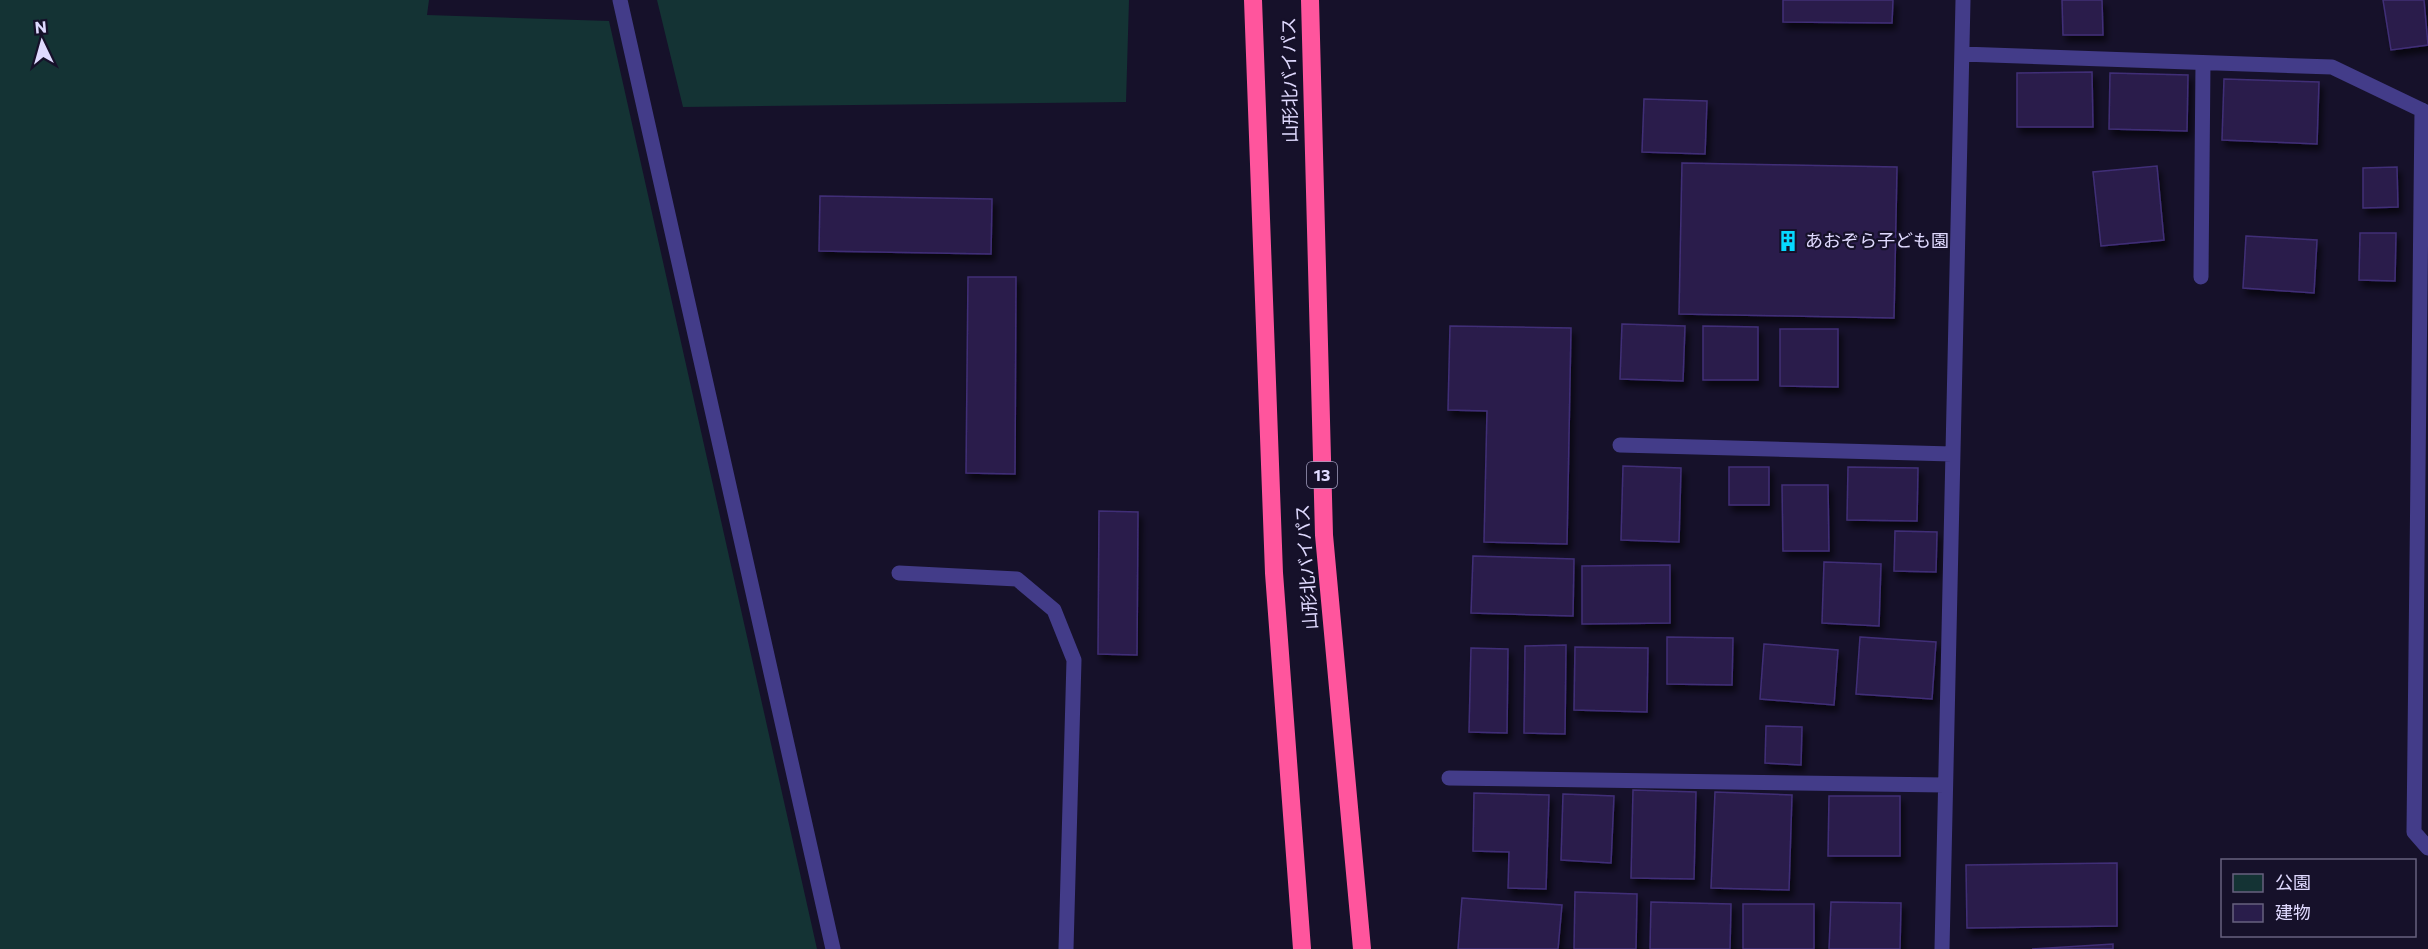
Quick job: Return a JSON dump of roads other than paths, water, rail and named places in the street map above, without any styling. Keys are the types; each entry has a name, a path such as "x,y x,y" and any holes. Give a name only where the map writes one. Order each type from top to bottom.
{"highway":[{"name":"山形北バイパス","path":"1253,0 1274,573 1302,949"},
{"name":"山形北バイパス","path":"1310,0 1324,535 1362,949"}],"lane":[{"path":"620,0 833,949"},
{"path":"1942,949 1963,0"},
{"path":"1962,54 2332,67 2425,112 2414,832 2428,848"},
{"path":"2201,277 2203,63"},
{"path":"1620,446 1953,454"},
{"path":"899,573 1017,579 1054,610 1074,660 1066,949"},
{"path":"1449,778 1946,785"}],"place":[{"name":"あおぞら子ども園","path":"1788,241"}]}
